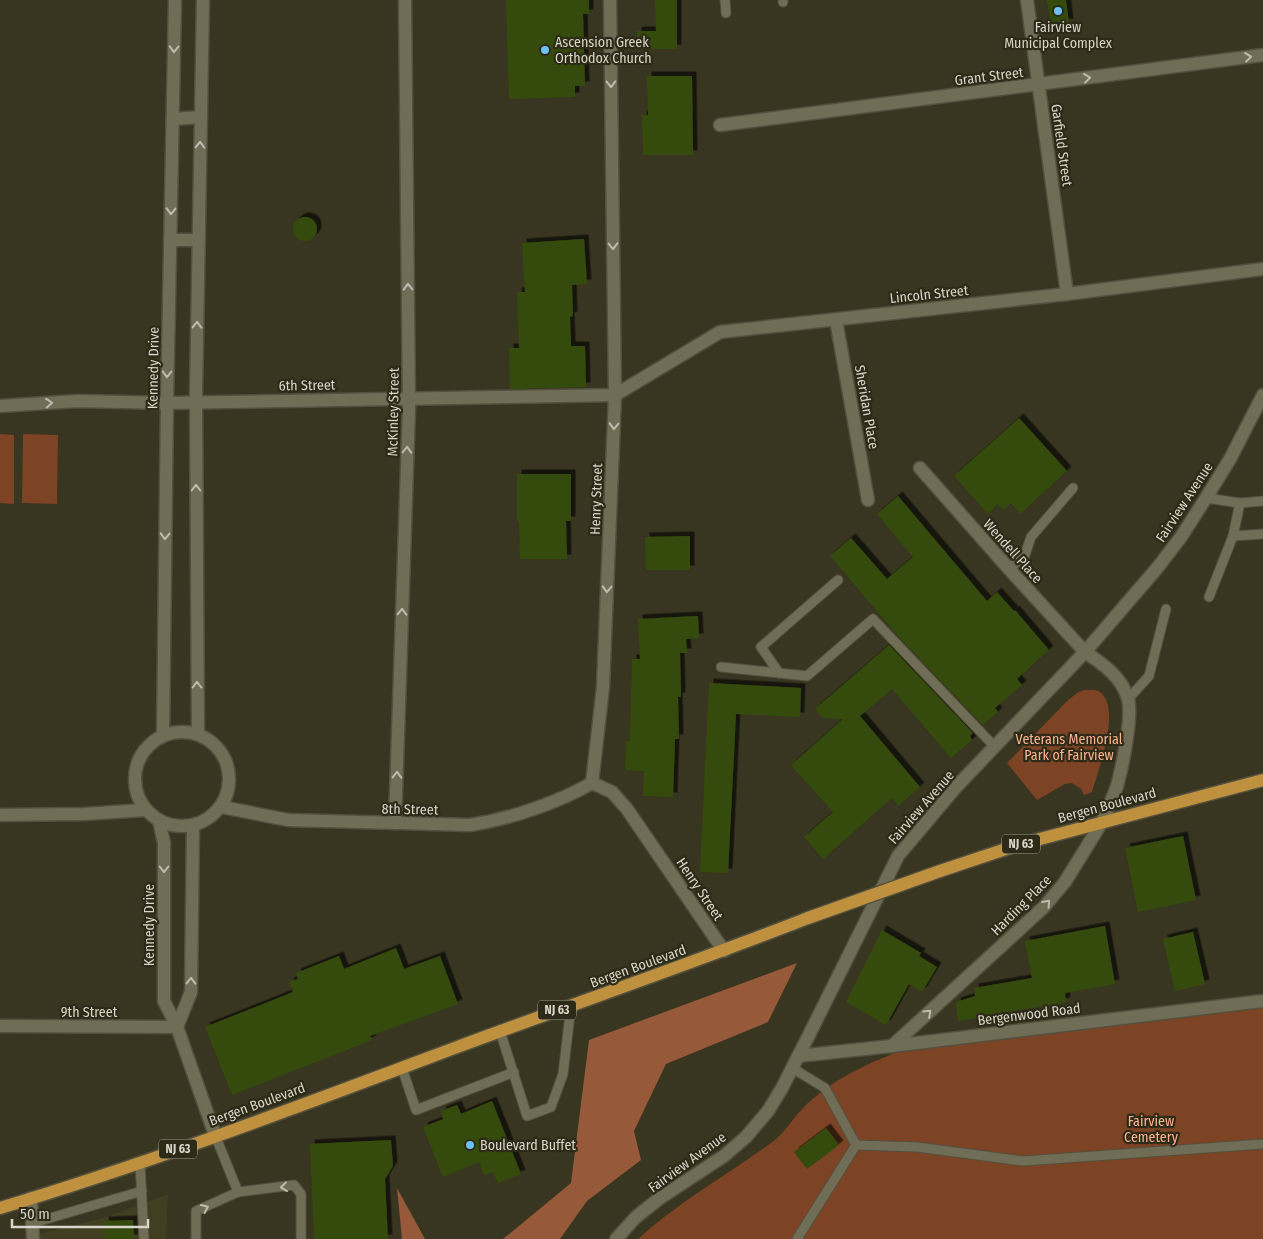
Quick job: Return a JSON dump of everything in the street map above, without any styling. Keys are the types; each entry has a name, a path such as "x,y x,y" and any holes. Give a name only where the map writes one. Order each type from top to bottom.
{"main road":[{"name":"Bergen Boulevard","path":"0,1208 140,1163 940,871 1022,844 1263,780"}],"street":[{"name":"Kennedy Drive","path":"163,736 175,0"},
{"path":"198,734 196,401 203,0"},
{"name":"McKinley Street","path":"395,823 409,398 405,0"},
{"name":"Henry Street","path":"610,0 615,395 603,688 592,783 612,792 627,809 724,951"},
{"name":"Garfield Street","path":"1027,0 1067,294"},
{"name":"Grant Street","path":"720,125 1263,56"},
{"path":"173,119 201,117"},
{"path":"170,240 199,240"},
{"name":"Lincoln Street","path":"615,395 720,332 1067,294 1263,269"},
{"name":"Sheridan Place","path":"836,320 868,500"},
{"name":"6th Street","path":"0,406 78,401 167,403 615,395"},
{"name":"Fairview Avenue","path":"616,1239 636,1218 660,1198 724,1156 746,1137 768,1111 792,1068 898,856 957,786 1085,652 1158,567 1181,537 1230,459 1263,396"},
{"name":"Wendell Place","path":"920,468 1085,652"},
{"name":"Harding Place","path":"892,1046 1044,907 1065,882 1102,822 1117,787 1130,717 1128,700 1120,683 1107,667 1085,652"},
{"path":"180,732 198,734 213,743 224,756 230,773 229,791 222,807 209,819 193,826 176,827 159,821 146,810 137,794 135,777 139,760 149,746 163,736 180,732"},
{"name":"8th Street","path":"222,807 288,820 470,825 494,822 575,792 592,783"},
{"path":"0,815 84,814 146,810"},
{"name":"Kennedy Drive","path":"159,821 164,843 164,1001 177,1027 215,1135"},
{"path":"177,1027 191,992 193,826"},
{"name":"Bergenwood Road","path":"798,1056 1263,1000"},
{"name":"9th Street","path":"0,1026 177,1027"},
{"path":"31,1198 33,1239"}],"lane":[{"path":"726,0 726,13"},
{"path":"1009,569 1025,555 1031,537 1074,488"},
{"path":"1206,498 1240,503 1263,501"},
{"path":"1210,597 1233,536 1240,503"},
{"path":"1233,536 1263,534"},
{"path":"779,673 761,647 838,580"},
{"path":"1128,700 1149,676 1166,609"},
{"path":"721,667 808,676 873,619 994,746"},
{"path":"500,1031 527,1116 552,1107 563,1074 571,1006"},
{"path":"402,1068 416,1110 514,1072"},
{"path":"792,1068 825,1088 856,1144"},
{"path":"215,1135 238,1192"},
{"path":"856,1144 917,1147 1023,1161 1263,1144"},
{"path":"797,1239 856,1144"},
{"path":"140,1163 144,1239"},
{"path":"196,1239 196,1211 238,1192 294,1186 301,1194 301,1239"},
{"path":"33,1223 142,1191"}],"shaded area":[{"path":"797,963 768,1022 666,1064 634,1131 641,1160 587,1201 560,1239 503,1239 571,1183 589,1040"},
{"path":"397,1188 425,1239 402,1239"},
{"path":"168,1194 166,1239 20,1239 106,1217"}],"green space":[{"path":"0,434 14,435 14,504 0,503"},
{"path":"23,434 58,435 57,504 22,503"},
{"name":"Veterans Memorial Park of Fairview","path":"1084,690 1100,692 1106,700 1109,711 1109,725 1103,755 1092,792 1084,795 1081,789 1072,783 1065,784 1037,800 1007,763 1067,701"},
{"name":"Fairview Cemetery","path":"1263,1007 1263,1239 638,1239 669,1213 771,1143 807,1104 832,1084 857,1069 914,1046"}],"building":[{"name":"Ascension Greek Orthodox Church","path":"506,0 589,0 589,14 583,14 585,86 575,86 575,97 509,99"},
{"path":"655,0 677,0 677,49 637,49 637,31 656,31"},
{"name":"Fairview Municipal Complex","path":"1047,0 1066,0 1069,23 1051,25"},
{"path":"647,76 692,76 693,155 643,155 642,115 648,115"},
{"path":"305,217 314,220 317,229 314,238 305,241 296,238 293,229 296,220"},
{"path":"584,239 587,284 572,285 573,316 570,317 571,346 585,346 586,387 510,389 509,348 519,348 517,292 525,292 522,243"},
{"path":"1019,418 1067,471 1020,514 1011,503 1004,510 998,504 988,514 954,476"},
{"path":"517,474 571,474 571,521 566,521 567,559 520,559 519,521 517,521"},
{"path":"898,496 987,601 997,592 1049,650 1017,679 1022,685 995,708 998,712 983,725 899,637 830,556 851,538 887,579 913,557 877,514"},
{"path":"690,536 690,570 646,570 645,537"},
{"path":"698,616 699,638 686,639 687,653 680,653 681,697 678,697 679,739 675,739 673,797 643,796 644,771 625,770 626,741 630,741 632,659 640,659 638,619"},
{"path":"889,645 973,733 970,736 972,740 951,758 892,689 860,716 920,787 898,806 892,798 823,859 804,837 833,812 791,765 843,719 823,718 815,709"},
{"path":"709,683 801,688 800,717 736,714 728,873 700,872"},
{"path":"1183,836 1196,900 1138,912 1125,848"},
{"path":"1105,926 1115,984 1065,993 1066,1002 958,1021 956,1002 975,996 974,988 1032,978 1025,941"},
{"path":"882,930 921,953 919,956 937,967 922,992 909,984 886,1025 846,1002"},
{"path":"1193,932 1205,984 1175,991 1163,939"},
{"path":"396,948 404,969 440,956 458,1004 370,1036 372,1040 232,1095 205,1027 293,992 289,982 298,979 296,973 339,956 344,969"},
{"name":"Boulevard Buffet","path":"492,1101 521,1174 498,1183 493,1172 484,1175 479,1162 443,1177 423,1127 443,1119 441,1111 457,1105 461,1114"},
{"path":"826,1128 839,1145 807,1169 794,1152"},
{"path":"391,1140 393,1166 385,1179 388,1239 314,1239 310,1144"},
{"path":"133,1220 134,1239 105,1239 104,1221"}],"place":[{"name":"Fairview Municipal Complex","path":"1058,11"},
{"name":"Ascension Greek Orthodox Church","path":"545,50"},
{"name":"Boulevard Buffet","path":"470,1145"}]}
